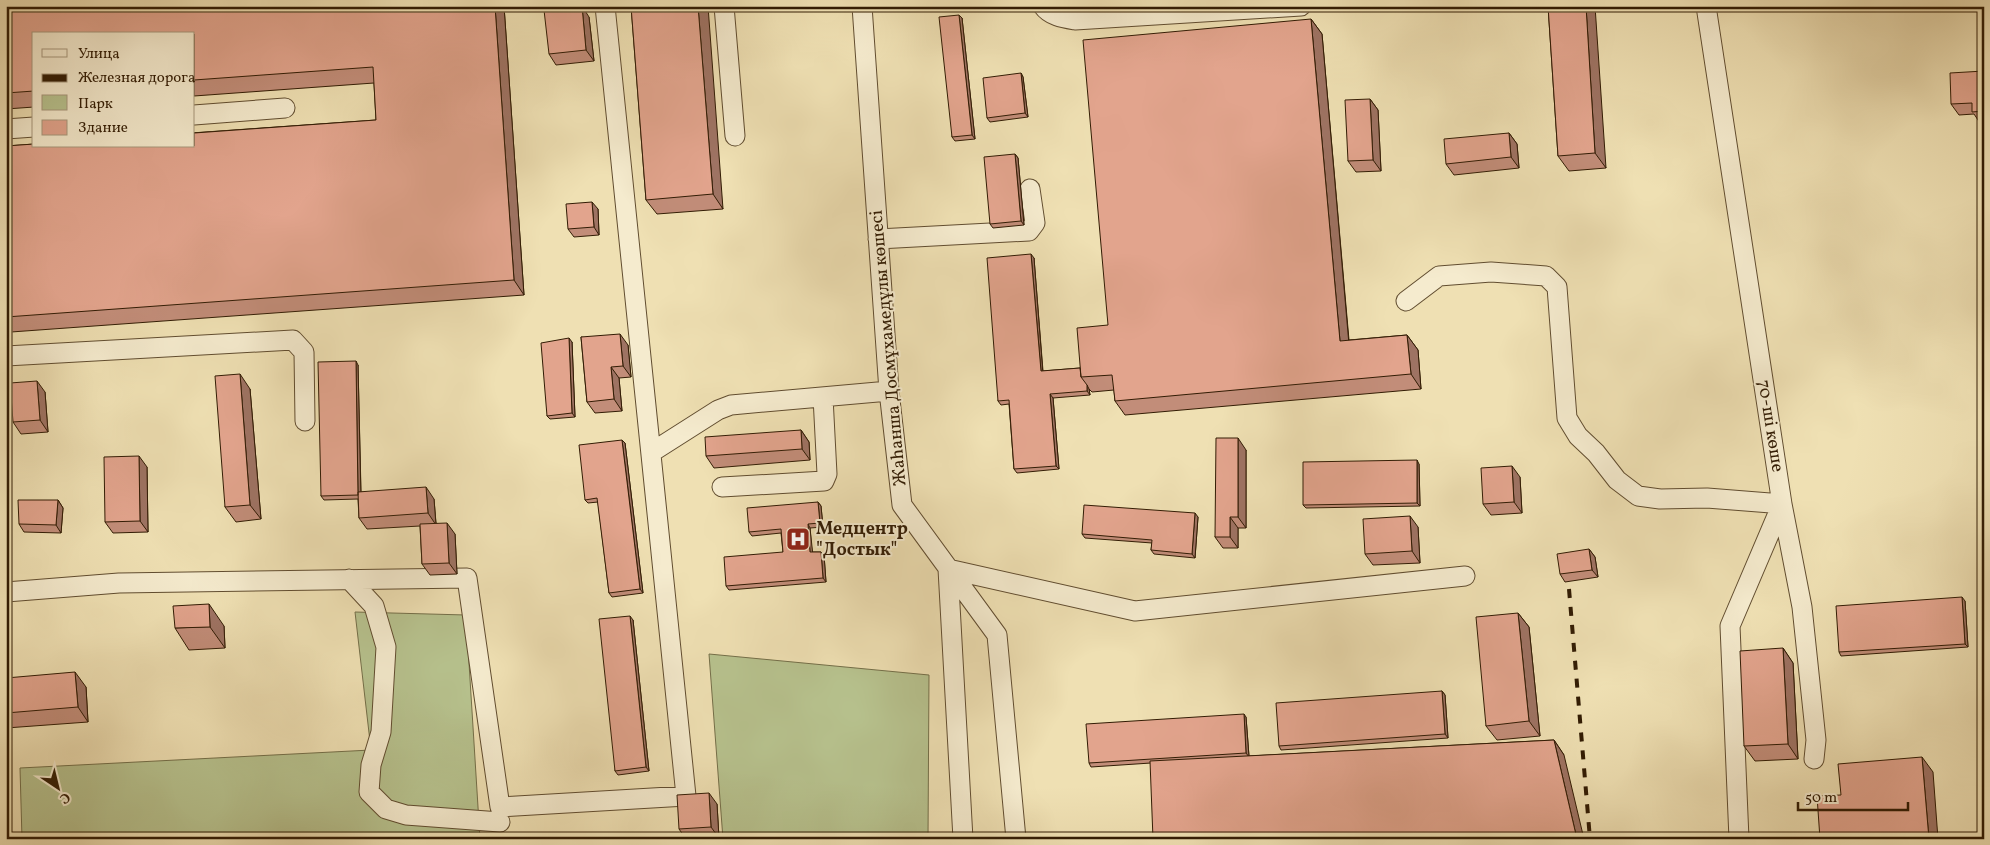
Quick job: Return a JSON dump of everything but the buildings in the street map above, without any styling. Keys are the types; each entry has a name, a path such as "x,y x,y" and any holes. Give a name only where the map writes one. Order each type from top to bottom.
{"street":[{"path":"349,580 374,606 386,647 380,732 371,765 369,792 386,809 406,814 500,823 686,796 605,6"},
{"path":"724,6 735,136"},
{"name":"Жаһанша Досмұхамедұлы көшесі","path":"862,6 889,391 902,505 997,635 1016,839"},
{"path":"1043,6 1046,10 1060,17 1074,20 1301,6"},
{"name":"70-ші көше","path":"1706,6 1782,504 1802,608 1816,740 1814,758"},
{"path":"195,115 284,108"},
{"path":"6,129 32,127"},
{"path":"878,240 1029,231 1035,223 1030,189"},
{"path":"1406,301 1439,276 1491,272 1546,276 1557,287 1567,418 1578,436 1596,453 1617,480 1638,496 1660,500 1707,498 1782,504 1730,626 1739,839"},
{"path":"6,356 293,340 304,352 305,421"},
{"path":"652,452 718,410 731,405 889,391"},
{"path":"722,487 824,481 828,474 823,397"},
{"path":"963,839 948,569 1135,611 1465,576"},
{"path":"6,592 119,583 467,578 500,823"}],"green space":[{"path":"355,612 466,615 480,839 22,839 20,768 371,750"},
{"path":"709,654 929,675 928,839 723,839"}],"railway":[{"path":"1569,589 1590,839"}],"place":[{"name":"Медцентр \"Достык\"","path":"798,539"}]}
